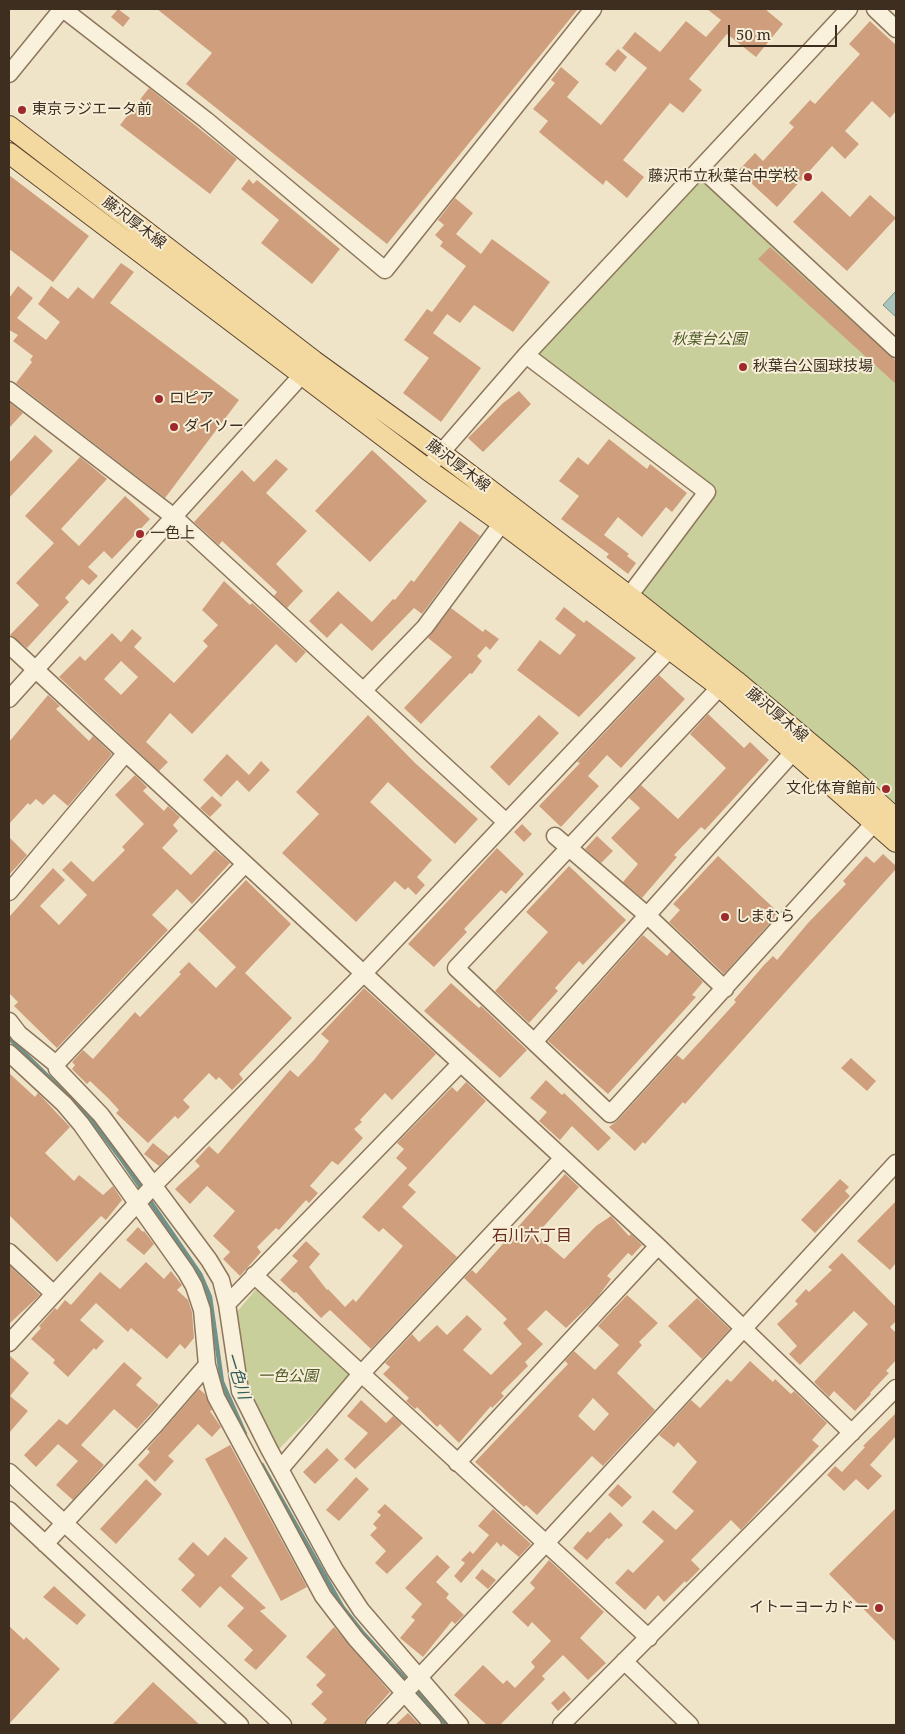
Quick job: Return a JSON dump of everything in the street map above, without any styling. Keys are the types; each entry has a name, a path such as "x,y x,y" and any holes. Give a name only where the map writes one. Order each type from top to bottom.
{"main road":[{"name":"藤沢厚木線","path":"9,126 309,368 428,470 502,523 720,687 896,842"},
{"name":"藤沢厚木線","path":"9,153 309,368 440,452 629,596 736,681 850,776 896,819"}],"street":[{"path":"9,74 62,9 206,120 385,270 593,9"},
{"path":"428,470 440,452 526,355 849,9"},
{"path":"875,9 896,29"},
{"path":"701,168 896,349"},
{"path":"526,355 707,492 629,596"},
{"path":"9,699 309,368"},
{"path":"9,390 174,517 506,822"},
{"path":"363,691 425,626 502,523"},
{"path":"9,646 658,1246 852,1433"},
{"path":"9,1343 146,1193 363,974 670,649"},
{"path":"720,687 456,968 610,1114 875,822"},
{"path":"534,1042 794,751"},
{"path":"9,892 125,754"},
{"path":"554,836 648,916 725,989"},
{"path":"56,1064 245,864"},
{"path":"9,1021 19,1034 56,1064 57,1069 101,1116 146,1193 194,1286 202,1310 207,1365 211,1382 226,1417 324,1596 356,1639 460,1725"},
{"path":"9,1053 64,1104 209,1260 221,1280 227,1304 240,1391 252,1418 335,1570 412,1685 433,1725"},
{"path":"227,1304 460,1064"},
{"path":"281,1468 361,1374 562,1159"},
{"path":"374,1725 546,1544 896,1163"},
{"path":"457,1463 658,1246"},
{"path":"9,1252 54,1294"},
{"path":"254,1276 649,1638"},
{"path":"45,1544 207,1365"},
{"path":"561,1725 896,1388"},
{"path":"9,1472 283,1725"},
{"path":"9,1510 240,1725"},
{"path":"624,1661 690,1725"}],"green space":[{"name":"秋葉台公園","path":"701,168 896,343 896,819 629,596 707,492 526,355"},
{"name":"一色公園","path":"257,1288 352,1375 274,1454 246,1391 236,1313"}],"water":[{"path":"896,291 896,317 883,305"}],"building":[{"path":"118,9 130,18 123,27 111,17"},
{"path":"157,9 578,9 387,244 186,84 212,53"},
{"path":"707,9 765,9 783,24 756,57 727,34 689,79 702,90 683,113 670,103 623,160 644,177 627,198 606,180 603,185 539,132 548,121 533,109 555,83 551,80 561,67 579,82 567,97 601,125 647,68 622,48 635,32 660,52 686,21 706,37 721,20"},
{"path":"870,21 896,45 896,111 890,118 872,101 845,131 859,144 845,159 832,146 777,207 738,171 755,153 763,161 794,127 789,123 810,100 815,104 860,54 849,44"},
{"path":"618,49 627,57 615,72 605,64"},
{"path":"149,88 237,159 210,194 120,125"},
{"path":"9,175 89,236 53,282 9,249"},
{"path":"249,179 253,184 257,180 340,249 312,284 261,243 279,220 241,189"},
{"path":"822,191 850,217 870,195 896,218 847,271 793,222"},
{"path":"455,198 473,213 456,234 481,254 492,239 550,282 513,332 474,305 460,323 447,314 433,333 481,368 441,422 403,393 429,358 404,340 427,309 432,312 466,266 440,246 443,242 435,235 444,225 438,220"},
{"path":"770,247 896,361 896,384 758,259"},
{"path":"121,263 134,272 110,303 239,400 165,498 16,383 32,362 30,360 33,356 13,341 18,335 9,330 9,298 18,286 33,298 17,318 46,340 60,322 38,304 51,286 68,299 78,287 93,299"},
{"path":"519,391 531,404 483,452 468,438 503,403"},
{"path":"9,402 23,413 9,428"},
{"path":"35,435 53,451 9,498 9,463"},
{"path":"609,439 647,469 650,464 687,493 672,512 666,507 642,537 618,517 604,535 629,554 627,556 636,563 628,574 606,557 609,554 561,519 579,496 559,481 578,457 588,465"},
{"path":"372,450 427,501 370,562 315,511"},
{"path":"80,457 107,479 61,529 79,546 125,496 150,519 112,559 104,551 88,567 98,576 89,585 82,579 65,598 69,602 27,648 10,635 39,605 16,583 54,543 25,516"},
{"path":"276,459 288,469 266,493 307,531 276,564 303,591 287,608 274,596 277,592 222,541 219,545 194,522 242,470 254,482"},
{"path":"460,521 480,536 422,614 414,608 372,651 341,623 327,638 309,621 338,591 372,622 393,599 395,600 411,580 414,582"},
{"path":"224,581 250,605 252,603 306,652 296,663 276,644 192,734 170,713 146,742 168,762 159,771 59,677 80,656 85,661 112,633 121,642 132,629 142,638 134,647 174,683 208,646 203,641 218,625 202,610","holes":["121,661 138,677 121,695 104,679"]},
{"path":"564,607 584,623 586,620 636,658 579,717 517,670 540,640 560,655 576,635 555,619"},
{"path":"451,608 483,632 485,629 499,639 490,650 486,646 477,656 482,661 472,674 470,673 421,724 404,708 452,657 428,638"},
{"path":"659,675 685,699 621,768 607,755 588,776 599,786 561,827 539,806 580,763 577,762"},
{"path":"48,695 60,706 56,709 89,741 93,736 112,754 68,806 54,794 43,805 36,799 30,805 28,803 9,824 9,742"},
{"path":"708,714 744,748 750,742 769,760 705,830 701,827 674,855 677,857 642,898 623,882 638,864 611,838 640,808 629,798 641,785 678,819 726,768 690,734"},
{"path":"368,715 415,763 478,819 455,844 388,782 370,802 432,860 417,877 425,885 416,895 408,887 405,890 395,881 356,922 282,853 319,814 296,792"},
{"path":"539,715 559,733 509,786 490,767"},
{"path":"227,754 249,775 261,761 270,770 249,792 237,780 221,797 203,780"},
{"path":"135,775 147,787 143,791 164,811 168,806 180,817 173,825 178,831 162,848 191,875 215,850 230,863 192,904 177,889 152,915 168,930 57,1048 14,1006 18,1002 9,993 9,917 53,868 65,880 40,906 59,925 87,895 62,870 71,861 93,882 125,850 122,847 144,824 115,795"},
{"path":"212,796 222,805 210,817 200,808"},
{"path":"522,824 532,834 524,842 514,832"},
{"path":"597,836 613,851 601,863 585,849"},
{"path":"9,837 27,855 9,875"},
{"path":"497,848 524,874 506,894 501,890 464,929 467,932 434,967 408,944"},
{"path":"883,854 896,866 896,869 685,1104 683,1102 645,1144 643,1142 635,1151 609,1127 617,1121 677,1055 683,1060 736,1002 734,1000 764,965 773,956 777,960 808,923 846,884 843,881 866,856 874,863"},
{"path":"718,856 779,913 724,974 669,922 680,910 673,904"},
{"path":"569,866 626,920 583,965 579,961 555,988 558,991 529,1023 495,991 548,932 526,912"},
{"path":"246,880 291,924 245,973 292,1018 239,1074 243,1079 232,1090 219,1077 216,1080 209,1073 183,1100 190,1107 178,1119 175,1116 148,1143 116,1113 119,1110 108,1098 90,1081 87,1084 72,1069 75,1065 72,1062 83,1050 93,1059 135,1012 140,1017 181,974 179,972 189,962 216,988 236,967 198,930"},
{"path":"643,935 667,956 671,951 703,982 692,995 696,997 608,1094 548,1041"},
{"path":"451,983 479,1008 481,1006 527,1050 500,1078 424,1011"},
{"path":"364,988 436,1054 392,1100 385,1093 360,1120 362,1122 354,1129 363,1138 338,1165 332,1161 310,1186 318,1193 309,1203 306,1200 279,1230 276,1228 257,1247 261,1252 240,1276 223,1259 230,1252 213,1236 235,1211 207,1186 190,1204 175,1189 200,1166 195,1161 209,1146 218,1154 290,1070 298,1077 314,1060 329,1041 321,1034"},
{"path":"851,1058 876,1081 867,1091 841,1068"},
{"path":"9,1073 35,1097 38,1093 70,1127 45,1153 74,1181 79,1175 103,1195 113,1186 122,1200 106,1220 101,1216 57,1262 9,1215"},
{"path":"546,1080 562,1095 564,1093 611,1138 598,1151 572,1126 560,1140 539,1121 547,1112 530,1098"},
{"path":"466,1082 486,1101 408,1185 416,1192 402,1207 457,1257 371,1349 330,1310 321,1318 296,1292 294,1293 280,1280 298,1261 292,1256 306,1241 320,1254 309,1267 327,1290 345,1307 353,1299 356,1302 403,1246 383,1228 379,1232 362,1217 407,1168 396,1158 404,1149 397,1143 452,1087 457,1092"},
{"path":"153,1143 169,1156 159,1166 144,1154"},
{"path":"565,1174 579,1187 536,1235 564,1259 596,1226 611,1216 629,1236 631,1234 642,1245 632,1256 628,1253 607,1276 611,1279 597,1298 566,1328 546,1310 527,1329 543,1344 525,1362 528,1366 501,1393 504,1396 492,1408 491,1406 459,1443 440,1424 437,1427 417,1407 415,1409 406,1401 409,1398 383,1374 390,1367 385,1363 412,1334 419,1342 437,1325 447,1335 467,1315 482,1329 463,1350 491,1375 522,1344 503,1323 507,1319 464,1278 472,1270 476,1274"},
{"path":"840,1179 849,1187 845,1191 850,1196 815,1233 801,1220"},
{"path":"896,1201 896,1263 890,1270 857,1241"},
{"path":"138,1227 144,1231 154,1244 144,1255 126,1240"},
{"path":"842,1253 896,1307 896,1321 890,1327 896,1333 896,1360 886,1371 889,1373 855,1411 834,1391 829,1397 814,1382 868,1324 854,1311 800,1365 789,1354 797,1346 777,1324 798,1304 795,1301 806,1289 809,1292 832,1270 828,1267"},
{"path":"146,1262 164,1279 171,1271 182,1285 177,1290 188,1300 192,1312 194,1338 185,1349 180,1344 167,1359 131,1328 128,1332 96,1303 80,1320 104,1341 96,1350 94,1348 68,1377 53,1363 55,1360 31,1339 41,1328 39,1326 65,1300 71,1305 100,1272 120,1289"},
{"path":"9,1265 40,1295 9,1324"},
{"path":"627,1295 658,1323 639,1342 642,1345 617,1373 655,1410 603,1466 592,1456 537,1515 526,1505 524,1507 475,1462 568,1364 565,1361 574,1351 595,1370 619,1345 598,1326","holes":["593,1398 609,1414 594,1431 578,1416"]},
{"path":"697,1298 730,1329 702,1359 668,1326"},
{"path":"9,1355 29,1373 10,1396 28,1411 9,1433"},
{"path":"750,1361 773,1382 775,1379 791,1394 794,1391 827,1423 812,1440 819,1446 741,1530 731,1520 691,1560 700,1569 686,1583 685,1581 664,1602 658,1595 645,1610 615,1583 628,1569 633,1573 664,1541 642,1522 653,1510 676,1530 694,1511 672,1492 697,1462 678,1442 674,1447 659,1435 691,1400 700,1408 727,1379 731,1382"},
{"path":"124,1362 142,1378 136,1385 159,1405 137,1429 114,1409 81,1445 104,1465 73,1500 56,1485 78,1461 58,1444 36,1467 24,1455 59,1419 67,1425"},
{"path":"199,1389 205,1394 212,1410 210,1411 221,1427 212,1437 198,1424 168,1456 174,1461 155,1482 138,1465 150,1452 147,1449"},
{"path":"361,1400 386,1423 393,1416 402,1424 355,1469 344,1459 368,1433 347,1416"},
{"path":"896,1413 896,1436 870,1465 882,1476 868,1490 856,1479 844,1491 827,1475 835,1466 842,1472 865,1447 863,1446"},
{"path":"230,1445 307,1587 281,1601 205,1459"},
{"path":"327,1448 339,1460 315,1484 303,1472"},
{"path":"356,1477 369,1489 339,1521 326,1510"},
{"path":"146,1479 162,1494 116,1544 100,1529"},
{"path":"618,1484 632,1497 622,1507 608,1495"},
{"path":"385,1504 423,1538 387,1574 375,1563 386,1551 370,1535 377,1528 373,1524 381,1515 377,1512"},
{"name":"イトーヨーカドー","path":"896,1508 896,1642 829,1574"},
{"path":"493,1509 531,1544 519,1557 503,1544 501,1547 497,1542 461,1583 454,1576 465,1563 461,1560 470,1551 473,1554 489,1535 478,1526"},
{"path":"610,1512 623,1525 609,1539 607,1538 587,1560 573,1548 588,1531 590,1533"},
{"path":"225,1537 248,1558 231,1576 266,1608 260,1611 287,1636 256,1670 244,1660 253,1650 227,1626 244,1608 220,1586 200,1608 181,1590 195,1575 178,1559 193,1542 208,1556"},
{"path":"437,1555 450,1567 436,1582 449,1594 446,1598 464,1615 455,1624 452,1621 423,1657 400,1638 415,1620 411,1617 422,1604 405,1588"},
{"path":"549,1560 604,1612 580,1638 606,1663 588,1680 563,1655 542,1676 545,1679 500,1725 487,1725 454,1695 483,1665 503,1684 507,1680 515,1688 535,1667 531,1662 551,1641 532,1622 528,1627 512,1612 535,1588 530,1583"},
{"path":"482,1569 496,1580 488,1589 475,1578"},
{"path":"54,1586 86,1615 77,1625 43,1597"},
{"path":"9,1626 24,1640 26,1637 60,1669 9,1724"},
{"path":"334,1627 390,1692 367,1718 364,1725 322,1725 327,1719 311,1704 323,1692 316,1685 326,1675 306,1657"},
{"path":"153,1682 200,1725 112,1725"},
{"path":"564,1691 571,1699 558,1711 551,1703"},
{"path":"408,1713 420,1725 395,1725"}],"waterway":[{"name":"一色川","path":"9,1038 89,1117 122,1160 200,1274 210,1297 222,1382 245,1434"},
{"name":"一色川","path":"262,1465 343,1608 362,1632 447,1725"}],"place":[{"name":"東京ラジエータ前","path":"22,110"},
{"name":"藤沢市立秋葉台中学校","path":"808,177"},
{"name":"秋葉台公園球技場","path":"743,367"},
{"name":"ロピア","path":"159,399"},
{"name":"ダイソー","path":"174,427"},
{"name":"一色上","path":"140,534"},
{"name":"文化体育館前","path":"886,789"},
{"name":"しまむら","path":"725,917"},
{"name":"イトーヨーカドー","path":"879,1608"}],"district":[{"name":"石川六丁目","path":"532,1236"}]}
